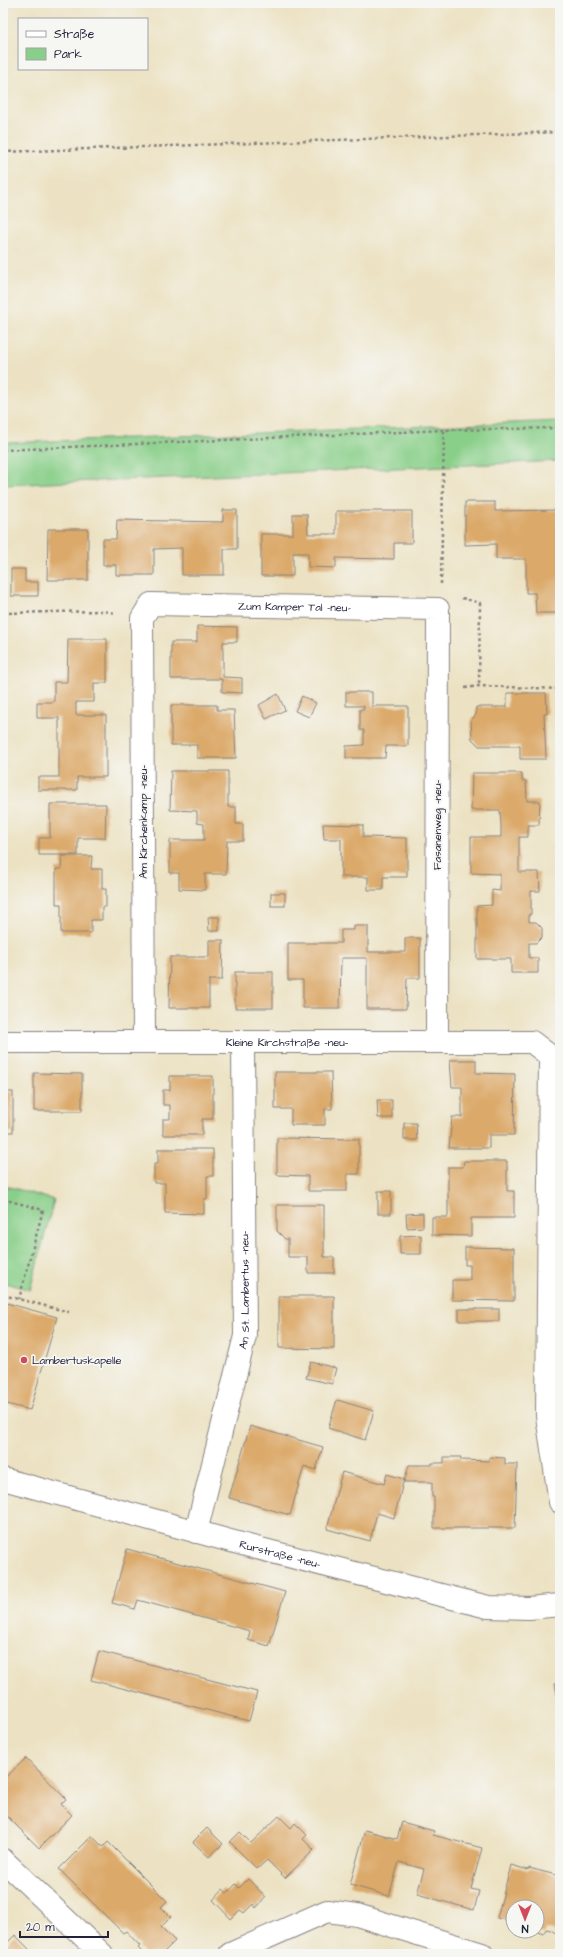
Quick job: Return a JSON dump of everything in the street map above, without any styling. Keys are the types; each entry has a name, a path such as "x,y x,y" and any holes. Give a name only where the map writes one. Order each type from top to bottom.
{"street":[{"name":"Zum Kamper Tal -neu-","path":"146,611 440,600"},
{"name":"Fasanenweg -neu-","path":"437,1042 438,690 440,600"},
{"name":"Am Kirchenkamp -neu-","path":"144,1042 146,611"},
{"name":"Kleine Kirchstraße -neu-","path":"3,1042 532,1042 550,1056 546,1416 560,1502"},
{"name":"An St. Lambertus -neu-","path":"196,1532 246,1336 243,1042"},
{"name":"Rurstraße -neu-","path":"3,1479 196,1532 488,1607 529,1608 560,1605"},
{"path":"3,1860 102,1954"},
{"path":"230,1954 327,1911 357,1915 482,1954"}],"path":[{"path":"3,152 560,132"},
{"path":"3,450 444,430 560,428"},
{"path":"444,430 440,600 480,603 479,686"},
{"path":"3,613 146,611"},
{"path":"438,690 479,686 560,689"},
{"path":"3,1199 43,1210 18,1299"},
{"path":"3,1295 69,1312"}],"green space":[{"path":"560,421 560,461 3,485 3,443"},
{"path":"3,1185 54,1200 30,1290 3,1282"}],"building":[{"path":"465,502 495,502 495,511 560,510 560,613 536,613 535,593 526,593 526,559 496,559 496,544 465,545"},
{"path":"223,510 237,510 237,549 224,549 224,575 182,575 182,548 154,549 154,575 116,575 116,565 103,565 103,539 116,539 117,520 223,522"},
{"path":"336,511 412,511 412,543 394,543 394,559 336,558 336,568 308,567 308,553 293,553 293,576 261,576 261,534 293,534 293,514 307,514 308,534 336,534"},
{"path":"48,529 88,529 88,580 47,580"},
{"path":"11,569 25,569 25,582 38,582 38,596 11,596"},
{"path":"197,626 237,627 237,642 223,642 223,677 242,678 242,693 222,692 222,679 171,679 171,642 197,642"},
{"path":"68,639 107,639 107,683 94,683 94,702 76,702 76,715 106,715 106,777 77,777 77,790 38,790 38,777 59,777 59,718 37,718 37,702 54,702 54,682 67,682"},
{"path":"346,692 372,692 372,706 408,706 408,746 386,746 385,758 346,758 346,746 364,745 364,730 360,730 360,709 364,709 364,706 346,706"},
{"path":"507,693 546,693 547,714 544,714 546,759 520,759 520,746 479,746 472,739 471,720 476,715 476,707 507,707"},
{"path":"278,694 285,710 266,719 259,705"},
{"path":"302,696 316,703 309,717 295,711"},
{"path":"171,705 217,705 217,710 234,710 236,758 197,758 197,745 171,745"},
{"path":"171,771 228,771 228,807 236,807 236,824 243,824 243,841 227,841 226,874 205,874 205,890 179,889 179,873 170,873 170,840 204,840 204,824 197,823 197,811 170,810"},
{"path":"472,773 522,773 522,781 526,781 527,801 540,801 539,825 528,825 528,837 519,837 519,872 539,872 540,891 531,891 531,914 529,914 529,922 536,922 542,928 542,937 536,943 529,943 529,958 538,958 538,973 511,973 511,959 477,959 477,906 492,905 492,890 500,891 500,874 471,873 471,837 501,837 501,825 500,810 471,810"},
{"path":"50,804 106,804 105,838 78,838 78,855 39,855 39,838 50,838"},
{"path":"323,824 363,825 363,837 407,838 407,877 383,877 383,890 368,890 368,877 341,877 341,839 324,839"},
{"path":"62,856 92,856 91,869 102,869 102,889 106,889 106,907 102,907 102,920 91,920 91,933 61,933 61,904 56,904 56,869 61,869"},
{"path":"271,893 285,893 285,906 271,906"},
{"path":"208,917 219,917 219,931 209,931"},
{"path":"354,926 368,926 368,952 405,952 405,938 420,938 420,978 407,978 406,1009 367,1009 367,958 341,958 340,1008 303,1008 303,980 288,980 288,943 341,943 341,930 354,930"},
{"path":"209,940 223,940 222,980 209,980 209,1008 169,1008 170,957 209,957"},
{"path":"235,972 273,972 273,1008 235,1008"},
{"path":"450,1060 476,1060 476,1073 515,1074 514,1135 489,1135 489,1148 449,1148 452,1117 462,1117 462,1087 452,1087"},
{"path":"275,1072 331,1072 332,1109 325,1109 325,1125 291,1125 291,1109 275,1109"},
{"path":"34,1073 82,1074 82,1111 34,1111"},
{"path":"170,1076 213,1076 213,1119 202,1119 202,1135 163,1135 163,1119 170,1119 170,1105 163,1105 163,1090 170,1090"},
{"path":"3,1092 13,1092 13,1132 3,1132"},
{"path":"377,1100 392,1100 392,1118 378,1118"},
{"path":"404,1123 416,1123 417,1140 404,1140"},
{"path":"277,1138 359,1139 359,1174 347,1174 347,1191 308,1191 308,1176 277,1175"},
{"path":"158,1149 213,1149 213,1176 207,1176 207,1199 204,1199 204,1214 165,1213 165,1183 154,1183 154,1164 158,1164"},
{"path":"464,1161 507,1161 507,1191 514,1191 514,1218 471,1218 471,1236 432,1235 432,1217 448,1217 448,1167 463,1167"},
{"path":"378,1191 391,1191 391,1214 378,1214"},
{"path":"277,1205 324,1205 324,1257 334,1257 334,1273 308,1273 308,1257 288,1257 288,1239 285,1239 277,1231"},
{"path":"423,1213 423,1227 407,1228 406,1214"},
{"path":"421,1235 421,1254 400,1254 400,1236"},
{"path":"465,1247 514,1248 514,1301 452,1300 452,1280 470,1280 470,1265 465,1265"},
{"path":"279,1296 334,1296 334,1349 279,1348"},
{"name":"Lambertuskapelle","path":"3,1302 57,1317 30,1410 3,1403"},
{"path":"459,1309 499,1309 499,1321 459,1321"},
{"path":"311,1362 336,1368 332,1384 306,1378"},
{"path":"337,1400 374,1411 365,1440 328,1428"},
{"path":"250,1426 323,1447 316,1470 304,1466 290,1515 229,1498"},
{"path":"444,1457 461,1457 461,1460 489,1461 489,1457 505,1458 505,1464 517,1464 515,1528 434,1528 434,1497 432,1497 432,1482 404,1482 409,1465 432,1465 432,1463 444,1463"},
{"path":"342,1472 384,1484 387,1474 404,1479 394,1518 377,1513 370,1541 327,1529"},
{"path":"127,1549 285,1592 269,1646 248,1640 250,1631 138,1600 135,1609 112,1603"},
{"path":"99,1651 257,1692 249,1721 91,1680"},
{"path":"560,1683 560,1706 559,1706 555,1684"},
{"path":"26,1758 66,1799 61,1804 72,1815 39,1848 3,1812 3,1780"},
{"path":"279,1816 291,1828 295,1823 307,1835 303,1839 314,1850 285,1878 267,1860 257,1869 230,1842 240,1832 251,1843"},
{"path":"402,1822 434,1831 433,1835 482,1848 471,1889 479,1891 474,1910 417,1894 424,1869 399,1862 389,1896 350,1885 365,1830 397,1839"},
{"path":"207,1828 223,1844 209,1857 193,1842"},
{"path":"92,1836 103,1847 108,1842 167,1901 161,1907 171,1917 161,1927 175,1941 162,1954 144,1954 138,1948 140,1946 126,1931 123,1933 59,1869"},
{"path":"511,1865 560,1876 560,1936 551,1930 546,1929 545,1932 545,1899 505,1899 505,1920 497,1918"},
{"path":"248,1879 266,1897 256,1908 253,1904 244,1913 240,1910 231,1919 213,1900 223,1889 227,1893 236,1884 239,1888"},
{"path":"15,1935 34,1954 3,1954 3,1947"}],"place":[{"name":"Lambertuskapelle","path":"24,1360"}]}
